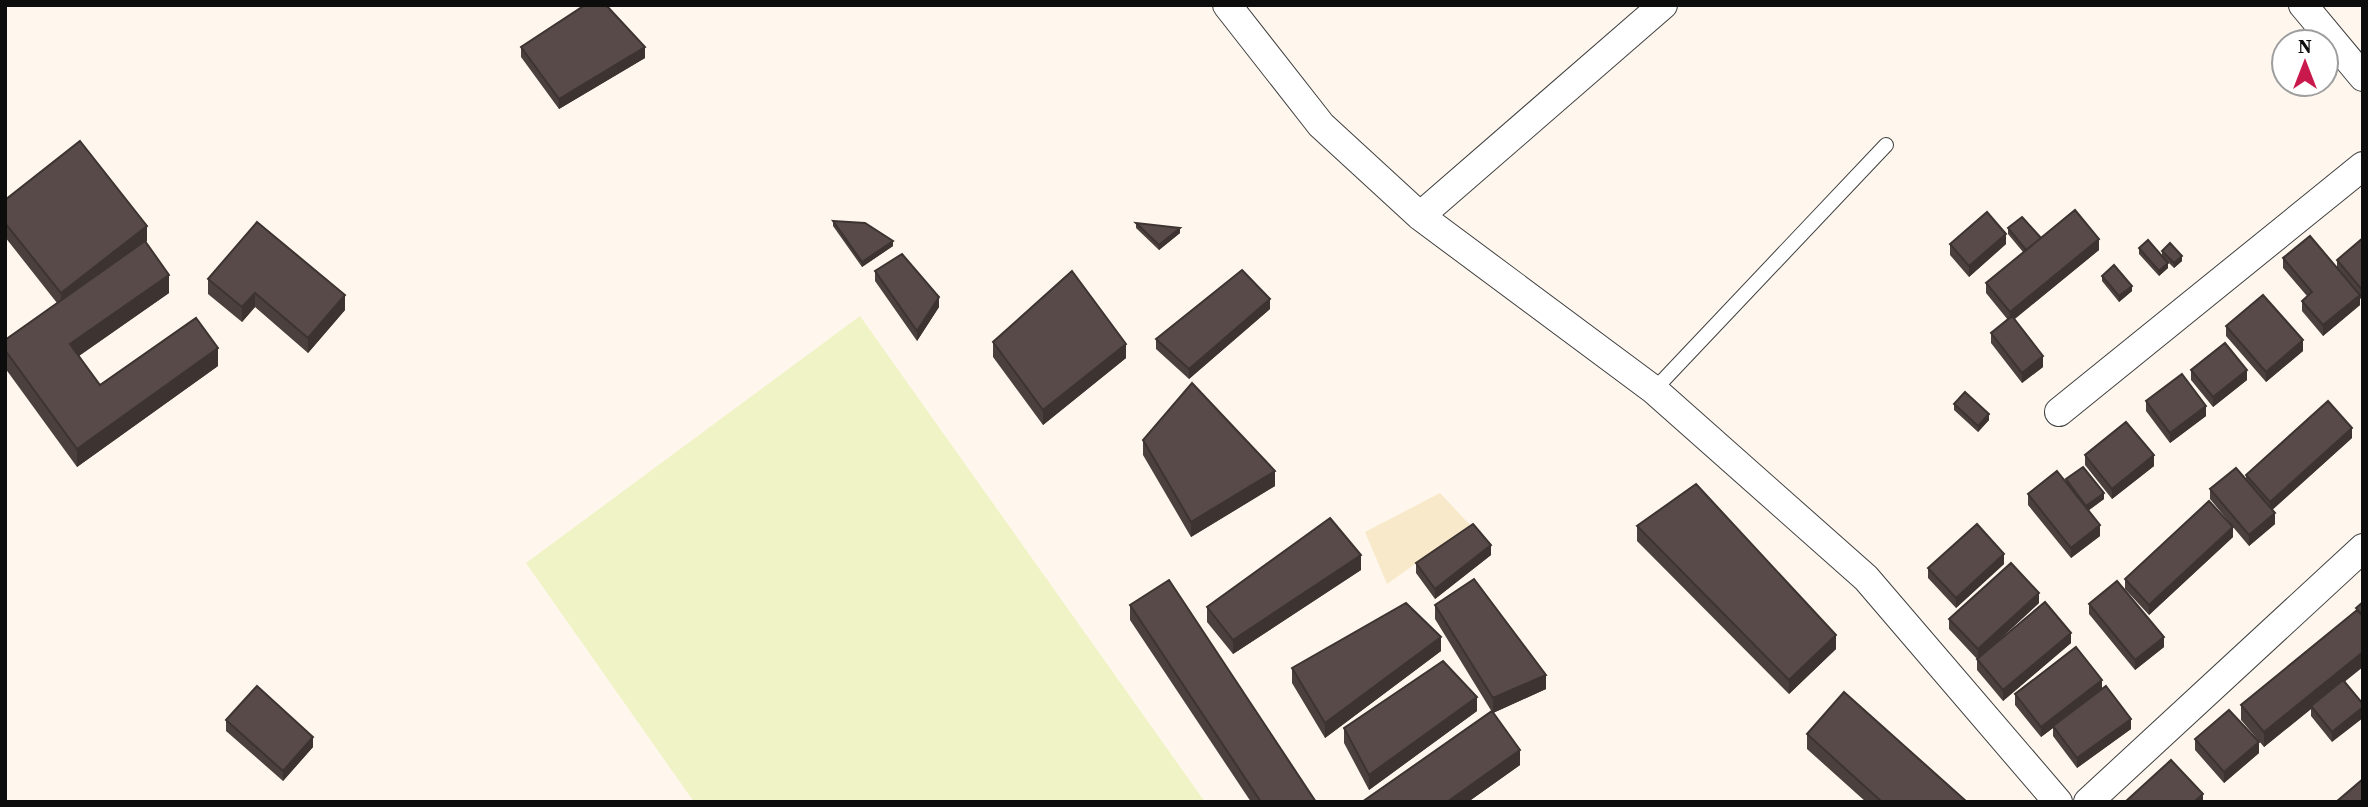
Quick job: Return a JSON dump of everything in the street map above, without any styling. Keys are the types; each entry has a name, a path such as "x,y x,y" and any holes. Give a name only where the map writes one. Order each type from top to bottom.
{"street":[{"path":"1420,216 1662,5"},
{"path":"2303,5 2363,77"},
{"path":"1233,7 1321,125 1420,216 1654,390 1867,578 2058,802"},
{"path":"2059,412 2363,166"},
{"path":"2088,802 2363,548"}],"lane":[{"path":"1654,390 1886,145"}],"shaded area":[{"path":"1440,493 1470,525 1387,584 1365,532"}],"green space":[{"path":"860,316 1205,802 694,802 526,563"}],"building":[{"path":"585,5 606,5 645,47 559,99 521,47"},
{"path":"80,141 147,226 61,293 5,223 5,200"},
{"path":"2075,210 2099,239 2010,312 1986,283"},
{"path":"1987,212 2006,234 1969,266 1950,244"},
{"path":"2022,217 2041,238 2026,250 2008,228"},
{"path":"833,221 865,223 893,241 862,262"},
{"path":"257,222 345,295 308,338 255,293 242,307 208,279"},
{"path":"1136,223 1180,228 1159,245"},
{"path":"2310,236 2360,295 2323,325 2302,301 2312,292 2283,258"},
{"path":"2363,238 2363,291 2337,260"},
{"path":"2148,240 2168,263 2159,271 2139,248"},
{"path":"145,241 169,275 70,344 100,385 196,318 218,348 77,449 5,350 5,340"},
{"path":"2170,243 2182,256 2174,263 2162,251"},
{"path":"902,254 939,297 917,331 875,271"},
{"path":"2114,265 2132,286 2119,296 2102,276"},
{"path":"1242,270 1270,299 1189,369 1156,339"},
{"path":"1072,271 1126,344 1043,410 993,342"},
{"path":"2263,295 2303,340 2266,372 2226,326"},
{"path":"2012,316 2043,356 2022,373 1991,333"},
{"path":"2225,343 2247,370 2213,397 2191,370"},
{"path":"2182,374 2206,406 2170,433 2146,401"},
{"path":"1192,383 1275,471 1191,522 1143,440"},
{"path":"1965,392 1989,414 1978,426 1954,404"},
{"path":"2328,401 2352,428 2270,502 2246,475"},
{"path":"2126,422 2154,455 2112,489 2085,455"},
{"path":"2083,467 2104,493 2086,506 2066,479"},
{"path":"2236,468 2275,513 2249,535 2210,489"},
{"path":"2057,471 2100,525 2071,548 2028,494"},
{"path":"1696,484 1836,635 1789,680 1637,526"},
{"path":"2209,501 2233,527 2149,605 2125,579"},
{"path":"1330,518 1361,555 1233,640 1207,607"},
{"path":"1473,524 1491,545 1435,589 1416,563"},
{"path":"1977,524 2004,554 1956,598 1928,568"},
{"path":"2011,563 2039,593 1978,649 1949,619"},
{"path":"1474,579 1546,675 1493,698 1435,605"},
{"path":"1169,580 1316,802 1261,802 1130,605"},
{"path":"2117,581 2164,637 2135,660 2089,604"},
{"path":"2045,602 2071,633 2003,690 1977,659"},
{"path":"2363,602 2363,616 2356,608"},
{"path":"1406,603 1441,637 1325,723 1292,668"},
{"path":"2357,610 2363,616 2363,652 2264,732 2241,705"},
{"path":"2076,647 2102,680 2041,727 2015,694"},
{"path":"1443,661 1477,697 1369,775 1344,728"},
{"path":"2343,680 2363,707 2332,732 2311,706"},
{"path":"257,686 313,737 283,771 226,720"},
{"path":"2106,686 2131,719 2077,758 2053,726"},
{"path":"1844,692 1967,802 1882,802 1807,734"},
{"path":"2229,710 2259,742 2224,772 2195,739"},
{"path":"1492,711 1520,750 1447,802 1362,802"},
{"path":"2171,760 2203,794 2194,802 2125,802"},
{"path":"2363,779 2363,802 2336,802"}]}
